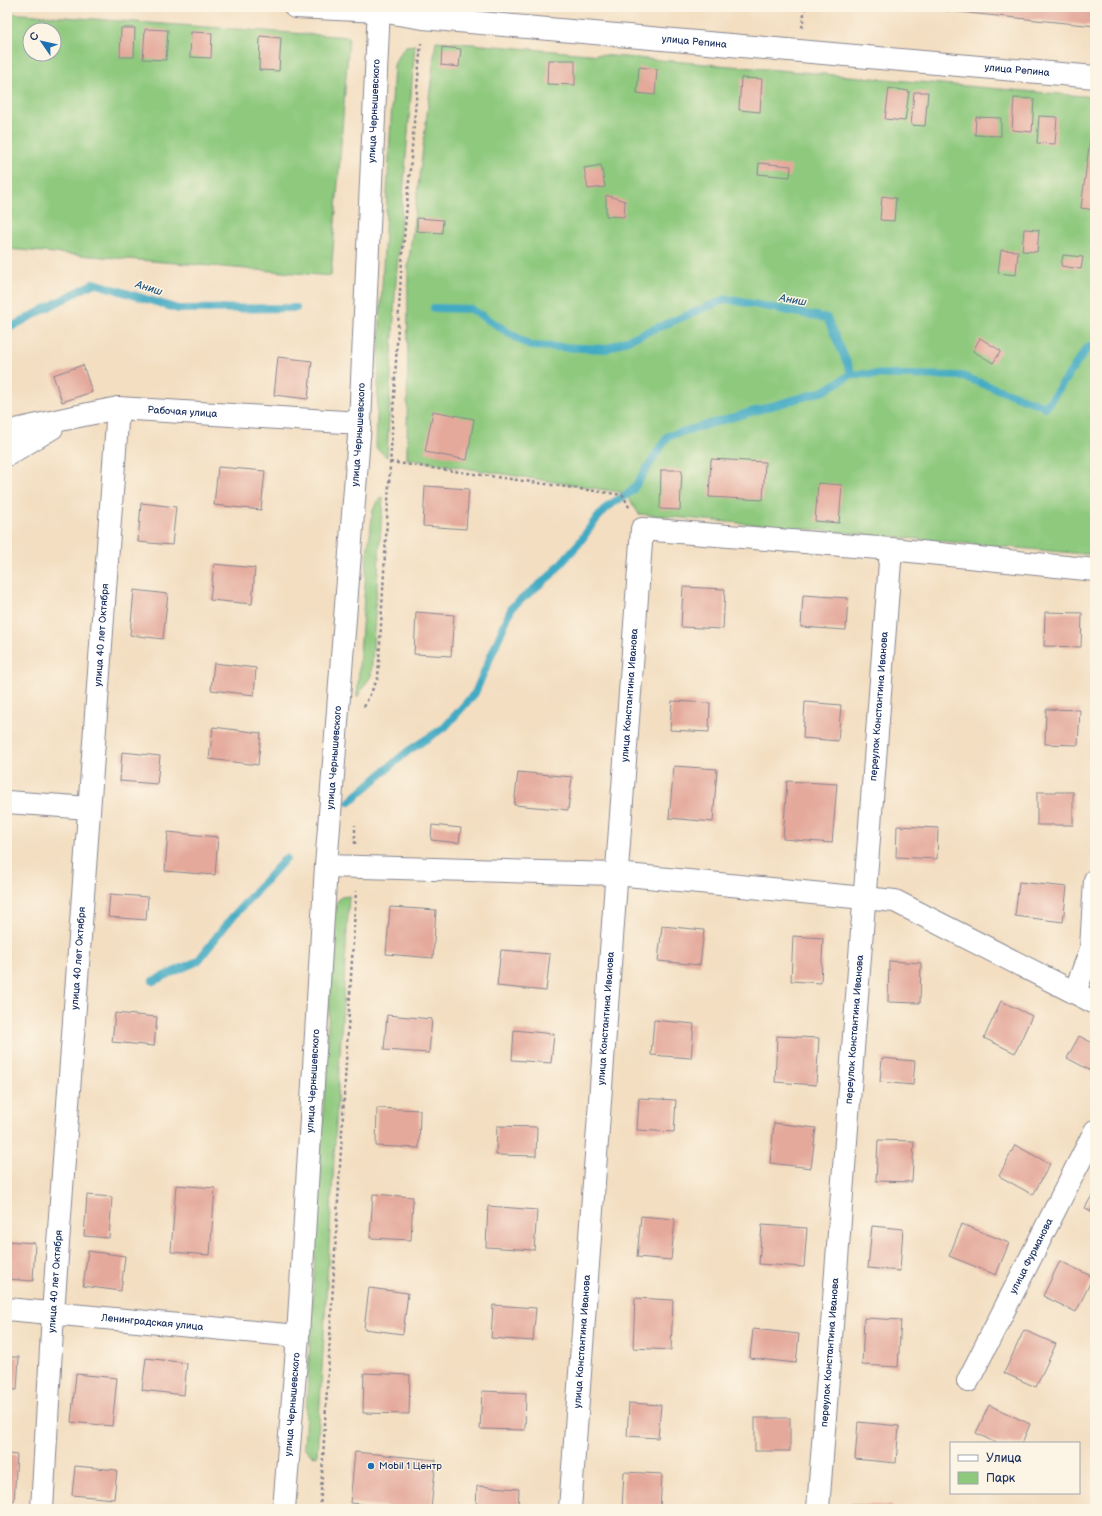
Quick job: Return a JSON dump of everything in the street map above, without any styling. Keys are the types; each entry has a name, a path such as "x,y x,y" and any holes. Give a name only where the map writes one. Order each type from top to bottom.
{"street":[{"name":"улица Репина","path":"295,7 379,9 423,18 1095,76"},
{"name":"улица Чернышевского","path":"284,1509 298,1336 326,866 360,423 379,9"},
{"name":"Рабочая улица","path":"7,432 118,408 360,423"},
{"name":"улица 40 лет Октября","path":"42,1509 53,1313 118,408"},
{"path":"7,455 69,418"},
{"name":"улица Константина Иванова","path":"570,1509 642,528 891,549"},
{"path":"891,549 1095,570"},
{"name":"переулок Константина Иванова","path":"818,1509 891,549"},
{"path":"7,802 89,808"},
{"path":"326,866 616,874 895,901 1095,1003"},
{"path":"1074,992 1091,949 1095,880"},
{"name":"улица Фурманова","path":"968,1381 1095,1131"},
{"name":"Ленинградская улица","path":"7,1309 298,1336"}],"path":[{"path":"361,712 378,678 401,273 423,18"},
{"path":"390,462 622,495 625,501"},
{"path":"320,1509 357,868 355,841"}],"green space":[{"path":"7,13 349,37 331,276 7,249"},
{"path":"436,41 1095,97 1095,555 639,514 625,493 407,459 408,268"},
{"path":"415,45 395,294 387,457 376,448 380,323 394,65 398,56 406,46"},
{"path":"383,497 371,676 357,697 367,555 373,510 379,499"},
{"path":"349,896 317,1456 311,1455 304,1447 335,904 341,897"}],"building":[{"path":"1095,7 1095,26 919,8"},
{"path":"121,28 135,28 134,57 120,57"},
{"path":"145,29 168,30 166,60 143,59"},
{"path":"191,32 212,33 211,58 190,57"},
{"path":"260,36 281,38 279,71 259,70"},
{"path":"442,47 461,49 459,67 441,65"},
{"path":"548,60 575,60 575,85 547,84"},
{"path":"639,67 657,69 655,95 637,93"},
{"path":"741,78 762,79 760,112 739,110"},
{"path":"889,88 909,91 905,121 885,119"},
{"path":"914,92 928,92 925,126 911,125"},
{"path":"1014,98 1034,99 1032,132 1012,130"},
{"path":"1095,108 1095,210 1081,208"},
{"path":"1039,116 1057,117 1055,144 1037,143"},
{"path":"976,117 1001,118 1001,136 975,135"},
{"path":"759,163 791,166 790,177 758,174"},
{"path":"601,165 605,187 588,189 584,168"},
{"path":"606,195 625,201 624,217 606,216"},
{"path":"882,196 896,198 894,221 880,220"},
{"path":"417,218 443,220 442,233 417,231"},
{"path":"1024,229 1039,230 1037,252 1022,251"},
{"path":"1001,250 1018,251 1016,275 998,273"},
{"path":"1063,255 1083,257 1081,269 1061,266"},
{"path":"980,338 1001,351 993,363 973,351"},
{"path":"278,357 312,361 308,399 274,395"},
{"path":"83,365 92,392 62,402 53,375"},
{"path":"433,411 474,419 467,460 425,452"},
{"path":"711,459 765,462 763,500 709,497"},
{"path":"218,467 265,471 261,510 214,505"},
{"path":"661,470 682,470 680,510 660,509"},
{"path":"818,483 842,485 839,523 815,521"},
{"path":"425,486 469,489 466,529 423,526"},
{"path":"141,503 176,507 172,545 138,542"},
{"path":"214,564 255,568 252,604 210,600"},
{"path":"683,587 725,589 723,629 681,627"},
{"path":"134,590 168,594 163,639 130,635"},
{"path":"803,595 848,598 846,630 801,627"},
{"path":"416,612 454,615 451,656 414,654"},
{"path":"1045,612 1082,613 1081,647 1044,646"},
{"path":"214,663 256,668 254,695 211,690"},
{"path":"672,701 710,703 709,732 670,730"},
{"path":"805,702 841,705 838,741 803,738"},
{"path":"1046,709 1080,710 1078,745 1045,744"},
{"path":"213,727 261,733 258,765 209,759"},
{"path":"122,752 160,756 157,784 120,781"},
{"path":"674,766 717,769 713,822 669,818"},
{"path":"518,772 572,777 568,810 514,805"},
{"path":"787,781 837,784 832,843 783,839"},
{"path":"1037,792 1073,792 1073,825 1037,825"},
{"path":"432,825 461,828 459,843 431,840"},
{"path":"897,826 938,828 937,859 896,857"},
{"path":"168,832 218,837 215,875 165,871"},
{"path":"1019,882 1067,887 1063,922 1015,916"},
{"path":"110,894 148,897 146,920 108,917"},
{"path":"390,907 436,910 433,958 386,954"},
{"path":"662,926 704,930 700,965 658,961"},
{"path":"793,936 823,938 821,983 791,981"},
{"path":"501,950 550,954 546,991 497,986"},
{"path":"889,961 921,963 920,1003 888,1002"},
{"path":"1001,1001 1032,1016 1015,1053 984,1038"},
{"path":"115,1013 157,1017 154,1046 112,1042"},
{"path":"387,1015 432,1019 429,1053 384,1050"},
{"path":"654,1020 694,1024 691,1058 651,1055"},
{"path":"514,1030 554,1034 551,1063 512,1060"},
{"path":"777,1036 819,1038 816,1085 775,1082"},
{"path":"1079,1036 1095,1044 1095,1073 1067,1058"},
{"path":"882,1058 915,1061 913,1085 880,1082"},
{"path":"639,1098 676,1100 674,1132 637,1130"},
{"path":"377,1108 420,1110 419,1148 376,1146"},
{"path":"774,1123 816,1128 811,1168 770,1163"},
{"path":"497,1126 537,1127 536,1156 496,1155"},
{"path":"878,1140 914,1141 912,1182 876,1181"},
{"path":"1015,1145 1050,1164 1033,1195 999,1176"},
{"path":"176,1185 215,1188 210,1255 171,1252"},
{"path":"1095,1190 1095,1213 1085,1208"},
{"path":"373,1194 413,1197 411,1240 370,1238"},
{"path":"87,1195 112,1197 109,1238 84,1236"},
{"path":"488,1206 537,1210 534,1250 486,1247"},
{"path":"641,1216 675,1219 671,1260 637,1257"},
{"path":"962,1224 1009,1243 996,1275 949,1256"},
{"path":"762,1225 807,1228 804,1267 759,1264"},
{"path":"872,1226 903,1229 900,1271 868,1268"},
{"path":"7,1241 35,1243 33,1281 7,1279"},
{"path":"88,1251 125,1256 121,1291 83,1286"},
{"path":"1060,1261 1093,1277 1076,1312 1043,1296"},
{"path":"369,1288 408,1293 403,1334 364,1329"},
{"path":"635,1298 673,1300 671,1350 633,1348"},
{"path":"493,1305 536,1308 533,1341 491,1338"},
{"path":"864,1318 901,1320 898,1367 862,1365"},
{"path":"753,1329 799,1334 796,1363 750,1358"},
{"path":"1024,1330 1056,1344 1036,1387 1004,1373"},
{"path":"7,1357 19,1357 17,1390 7,1390"},
{"path":"146,1358 187,1363 184,1395 142,1390"},
{"path":"364,1373 410,1375 409,1414 363,1413"},
{"path":"76,1374 117,1378 112,1426 71,1422"},
{"path":"482,1391 526,1393 525,1430 480,1429"},
{"path":"629,1403 661,1405 658,1438 627,1436"},
{"path":"989,1405 1030,1424 1022,1442 994,1442 976,1433"},
{"path":"755,1418 790,1418 790,1451 755,1451"},
{"path":"858,1422 899,1426 896,1463 855,1459"},
{"path":"355,1452 436,1460 431,1509 411,1509 350,1503"},
{"path":"7,1454 17,1455 14,1501 7,1501"},
{"path":"75,1466 117,1470 114,1499 72,1495"},
{"path":"624,1472 662,1474 660,1509 622,1509"},
{"path":"477,1486 519,1489 518,1509 476,1509"},
{"path":"851,1504 892,1506 892,1509 850,1509"}],"waterway":[{"name":"Аниш","path":"7,329 94,283 178,309 296,308"},
{"name":"Аниш","path":"434,308 471,309 530,346 606,349 726,299 827,318 852,374 962,376 1046,407 1088,347 1095,347"},
{"path":"349,802 408,751 445,727 475,693 512,607 550,576 580,542 593,523 608,506 632,491 668,436 824,391 852,374"},
{"path":"153,981 198,961 228,922 286,858"}],"place":[{"name":"Mobil 1 Центр","path":"371,1466"}]}
